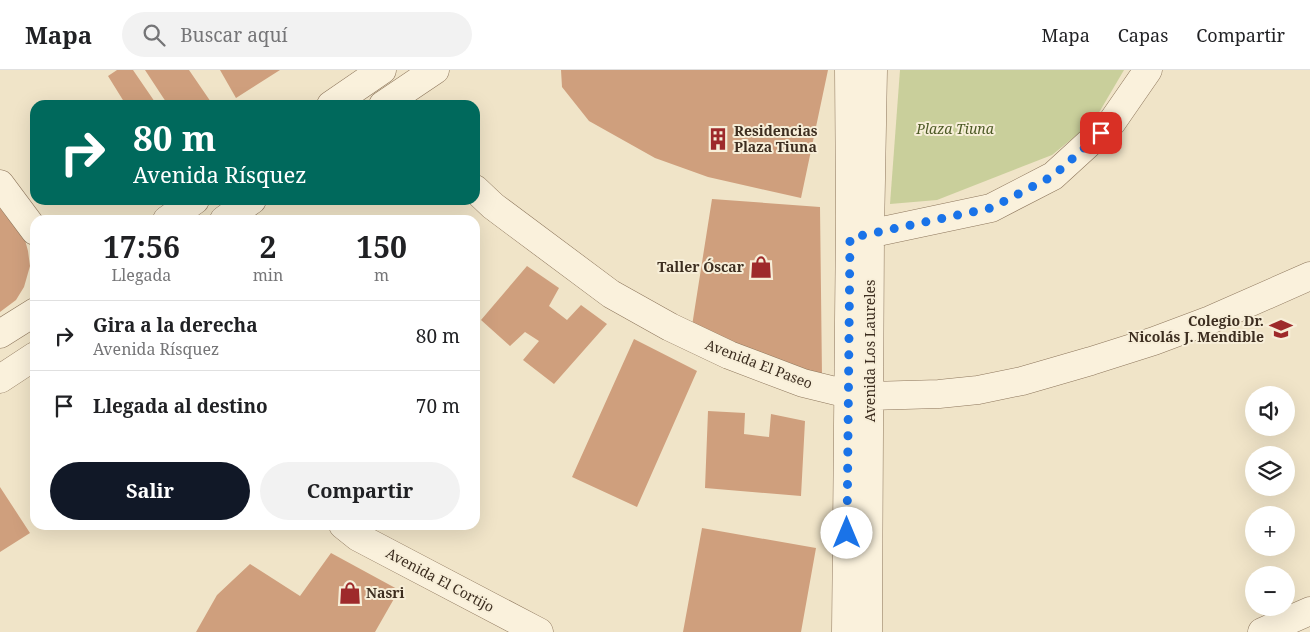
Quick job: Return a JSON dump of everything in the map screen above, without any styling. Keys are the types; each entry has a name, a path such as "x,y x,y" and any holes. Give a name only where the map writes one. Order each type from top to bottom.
{"street":[{"path":"335,100 352,78 382,70"},
{"path":"391,100 435,70"},
{"name":"Avenida Los Laureles","path":"849,70 860,236 859,395 868,632"},
{"name":"Avenida Los Laureles","path":"860,236 874,70"},
{"path":"860,236 991,208 1053,176 1112,122 1148,70"},
{"path":"352,78 378,100"},
{"path":"0,184 30,224"},
{"name":"Avenida El Paseo","path":"480,194 493,206 611,294 670,327 728,355 775,373 803,383 859,395 938,394 978,390 1060,371 1210,320 1310,276"},
{"path":"174,215 188,205"},
{"path":"231,215 245,205"},
{"path":"0,379 21,344 30,323"},
{"name":"Avenida Los Laureles","path":"846,632 859,395"},
{"name":"Avenida El Cortijo","path":"349,530 358,537 539,632"},
{"path":"1262,632 1310,611"}],"green space":[{"name":"Plaza Tiuna","path":"900,70 1124,70 1094,121 1052,155 937,200 890,204"}],"building":[{"path":"117,70 133,70 154,100 123,100 108,76"},
{"path":"145,70 189,70 210,100 165,100"},
{"path":"220,70 280,70 236,98"},
{"name":"Residencias Plaza Tiuna","path":"561,70 828,70 801,198 708,177 655,158 589,121 562,87"},
{"name":"Taller Óscar","path":"712,199 820,207 822,376 692,326"},
{"path":"2,207 25,240 30,266 24,287 16,300 0,312 0,208"},
{"path":"527,266 559,288 549,306 567,320 581,305 607,324 554,384 523,360 539,341 525,332 510,346 481,320"},
{"path":"634,339 697,371 637,507 572,477"},
{"path":"708,411 745,413 744,434 769,437 771,414 805,421 801,496 705,488"},
{"path":"0,487 30,533 0,552"},
{"path":"702,528 816,548 801,632 683,632"},
{"name":"Nasri","path":"331,553 399,590 375,632 196,632 217,595 250,564 300,596"}],"place":[{"name":"Residencias Plaza Tiuna","path":"718,139"},
{"name":"Taller Óscar","path":"761,267"},
{"name":"Colegio Dr. Nicolás J. Mendible","path":"1281,329"},
{"name":"Nasri","path":"350,593"}],"route":[{"path":"847,533 850,238 991,208 1053,176 1101,133"}]}
